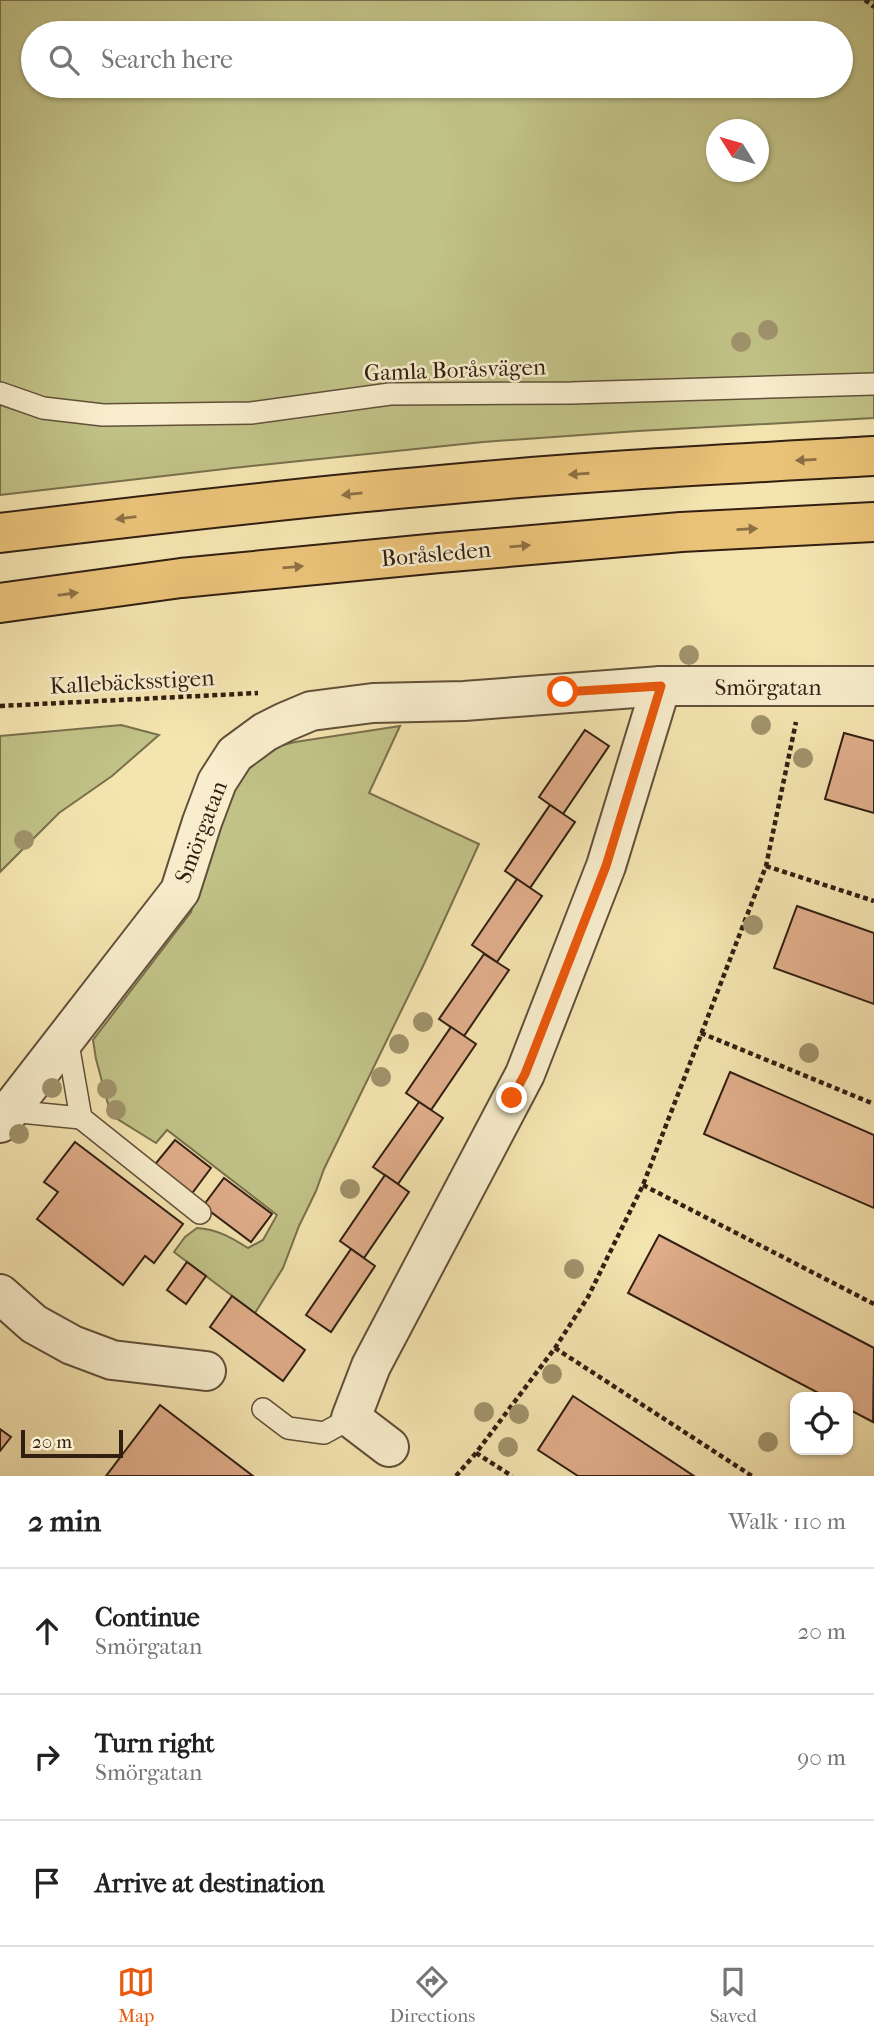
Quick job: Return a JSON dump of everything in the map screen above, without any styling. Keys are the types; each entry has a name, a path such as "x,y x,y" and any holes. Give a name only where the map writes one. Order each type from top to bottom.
{"highway":[{"path":"0,533 443,484 683,466 874,456"},
{"name":"Boråsleden","path":"0,603 180,578 439,553 681,532 874,522"}],"street":[{"name":"Smörgatan","path":"5,1117 180,891 217,782 235,754 265,732 311,710 373,703 464,701 661,686 874,687"},
{"path":"388,1447 351,1418 371,1366 525,1074 606,866 661,686"},
{"path":"0,1294 34,1324 72,1345 112,1360 206,1371"}],"lane":[{"name":"Gamla Boråsvägen","path":"0,393 43,408 103,415 251,413 390,394 571,393 874,384"},
{"path":"67,1038 81,1118"},
{"path":"5,1117 81,1118 200,1213"},
{"path":"263,1409 288,1428 324,1433 351,1418"}],"path":[{"path":"865,0 874,7"},
{"path":"456,1476 477,1453 555,1348 588,1297 643,1185 766,866 804,687"},
{"name":"Kallebäcksstigen","path":"0,706 266,693"},
{"path":"766,866 874,901"},
{"path":"701,1032 874,1104"},
{"path":"643,1185 874,1304"},
{"path":"555,1348 752,1476"},
{"path":"477,1453 512,1476"}],"green space":[{"path":"0,0 874,0 874,418 483,442 0,495"},
{"path":"121,725 159,735 112,776 59,813 0,872 0,736"},
{"path":"400,726 369,793 479,844 324,1169 283,1268 255,1313 174,1252 185,1237 197,1228 218,1232 248,1248 263,1240 277,1215 167,1130 156,1143 111,1115 93,1040 191,912 231,783 271,748"}],"building":[{"path":"585,730 609,746 563,814 539,797"},
{"path":"844,733 874,741 874,813 825,799"},
{"path":"550,805 575,822 530,888 505,871"},
{"path":"517,879 542,896 497,962 472,945"},
{"path":"797,906 874,933 874,1004 774,968"},
{"path":"484,954 509,970 464,1036 439,1019"},
{"path":"451,1027 476,1044 431,1110 406,1093"},
{"path":"730,1072 874,1135 874,1208 704,1134"},
{"path":"419,1102 443,1118 398,1184 373,1167"},
{"path":"175,1140 211,1168 190,1196 152,1168"},
{"path":"75,1142 183,1224 154,1263 145,1256 123,1285 37,1219 58,1192 44,1182"},
{"path":"385,1175 409,1192 364,1258 340,1241"},
{"path":"224,1178 272,1214 251,1242 203,1206"},
{"path":"659,1235 874,1348 873,1422 853,1412 853,1392 816,1392 628,1293"},
{"path":"351,1249 375,1266 331,1332 306,1315"},
{"path":"187,1262 206,1276 186,1304 167,1290"},
{"path":"232,1296 305,1350 283,1381 210,1327"},
{"path":"573,1396 694,1476 578,1476 538,1450"},
{"path":"160,1405 253,1476 106,1476"},
{"path":"0,1429 11,1437 0,1451"}],"route":[{"path":"512,1098 525,1074 606,866 661,686 563,692"}]}
